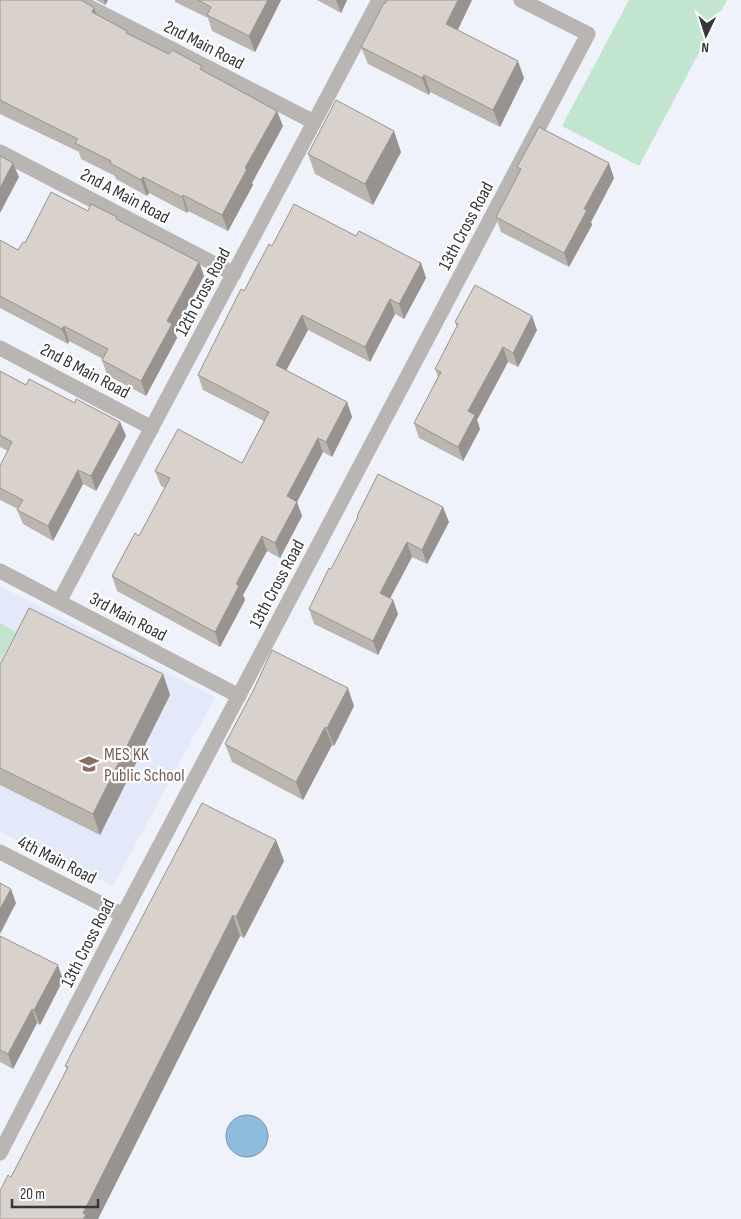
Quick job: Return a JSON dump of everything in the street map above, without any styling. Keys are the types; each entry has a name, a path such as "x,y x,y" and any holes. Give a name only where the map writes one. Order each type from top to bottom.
{"street":[{"name":"2nd Main Road","path":"76,0 314,122"},
{"name":"12th Cross Road","path":"59,602 379,0"},
{"name":"13th Cross Road","path":"0,1153 123,914 588,34 521,0"},
{"name":"2nd A Main Road","path":"0,152 234,274"},
{"name":"2nd B Main Road","path":"0,348 152,428"},
{"name":"3rd Main Road","path":"0,570 239,696"},
{"name":"4th Main Road","path":"0,852 123,914"}],"shaded area":[{"name":"MES KK Public School","path":"0,586 215,697 113,886 0,832"}],"green space":[{"path":"629,0 727,0 639,166 562,126"},
{"path":"0,623 16,632 0,662"}],"water":[{"path":"251,1115 259,1118 265,1124 268,1136 265,1148 259,1154 243,1157 235,1154 229,1148 226,1132 229,1124 235,1118"}],"building":[{"path":"0,0 81,0 94,8 92,12 127,31 126,33 169,54 172,50 202,66 200,69 277,111 245,168 247,169 222,215 143,177 141,180 110,163 111,161 75,143 78,139 0,100"},
{"path":"198,0 268,0 249,36 207,15 211,7"},
{"path":"387,0 458,0 446,24 518,61 493,110 424,75 422,78 361,47"},
{"path":"336,100 394,131 365,184 308,154"},
{"path":"539,127 609,163 584,209 587,210 564,253 496,217 521,169 517,167"},
{"path":"0,156 13,163 0,188"},
{"path":"51,192 88,211 91,204 199,262 167,321 172,324 141,381 102,360 108,349 64,326 62,329 0,296 0,240 18,250 23,242 25,243"},
{"path":"294,204 356,236 359,231 421,263 399,304 390,299 365,347 302,315 276,365 347,402 326,442 318,438 287,496 297,502 275,543 262,536 236,584 239,586 215,632 112,576 135,533 139,536 170,478 155,471 178,429 242,463 269,412 198,375 241,289 244,291 269,244 272,246"},
{"path":"475,285 532,316 513,353 503,347 468,411 475,415 458,447 414,423 441,372 435,369 458,324 455,322"},
{"path":"0,371 26,385 29,379 75,403 76,399 120,422 91,476 78,470 48,526 17,510 23,500 0,488 0,466 12,442 0,435"},
{"path":"378,474 443,507 422,550 407,542 380,593 393,600 373,641 309,609 329,568 331,569 358,517"},
{"path":"29,608 163,674 93,814 0,768 0,665"},
{"path":"272,650 348,688 296,782 225,744"},
{"path":"202,803 276,840 236,917 233,915 83,1213 86,1215 83,1219 0,1219 0,1191 8,1175 11,1177 68,1067 65,1066"},
{"path":"0,883 11,889 0,909"},
{"path":"0,936 58,965 8,1054 0,1050"}],"place":[{"name":"MES KK Public School","path":"89,764"}]}
